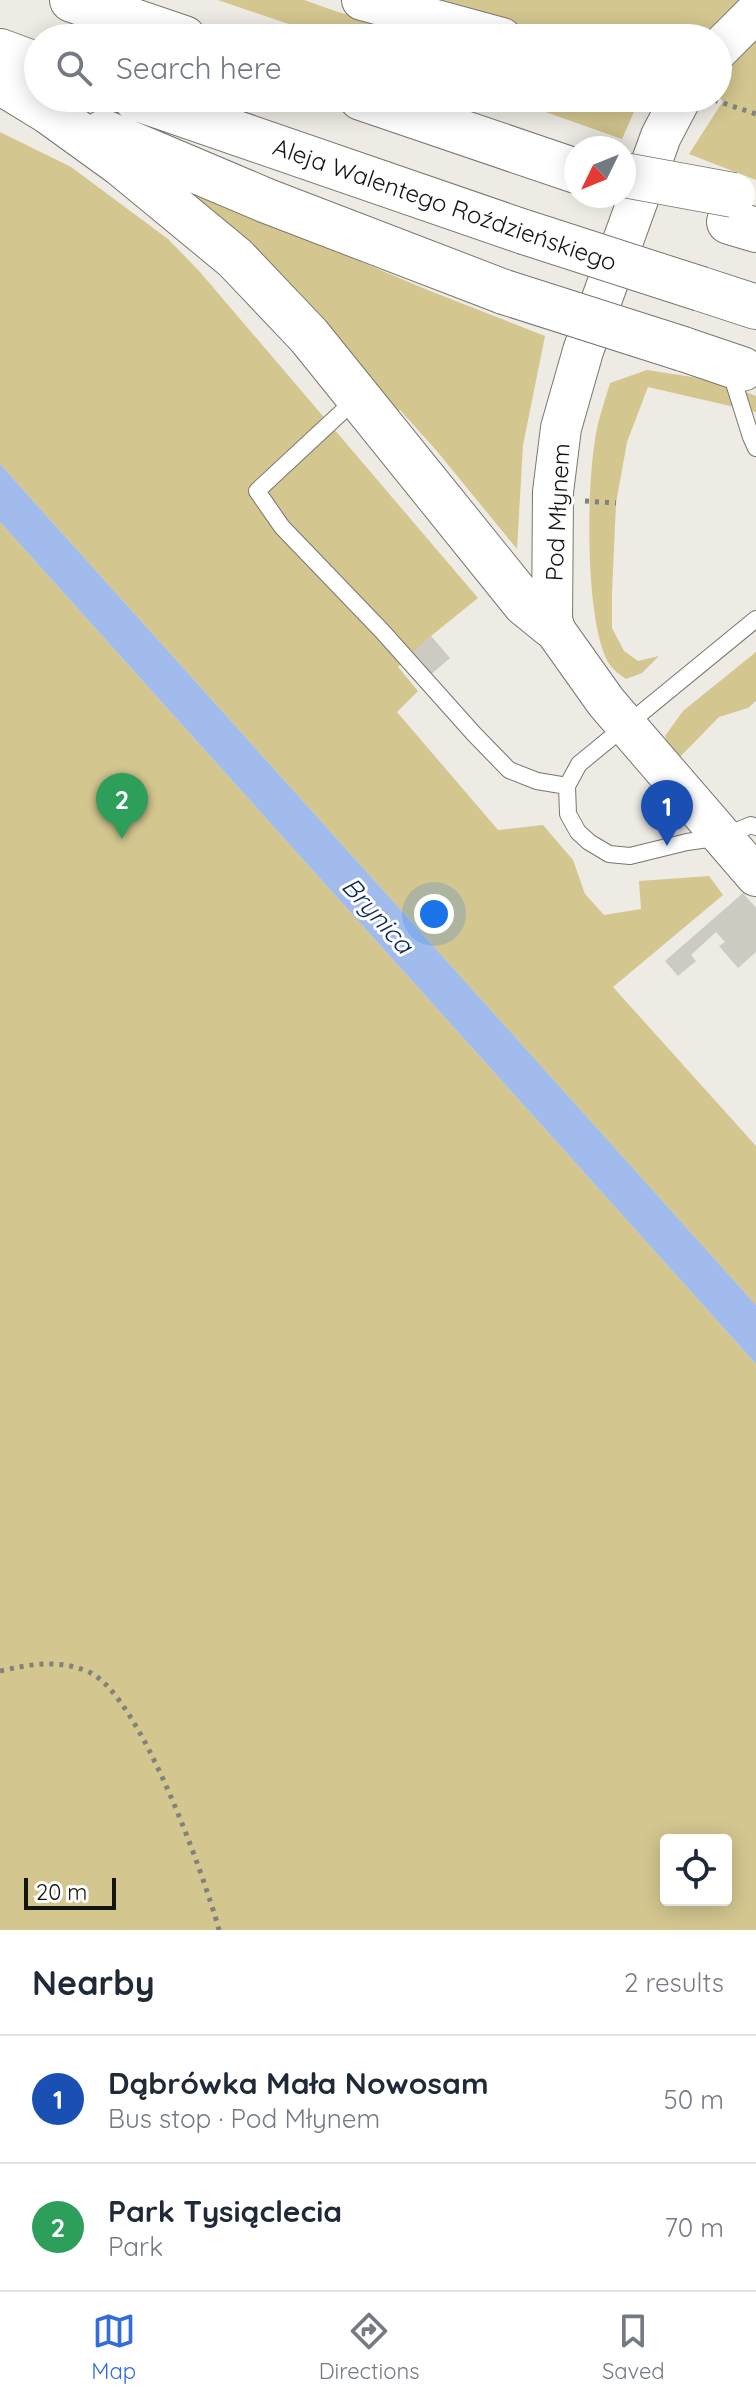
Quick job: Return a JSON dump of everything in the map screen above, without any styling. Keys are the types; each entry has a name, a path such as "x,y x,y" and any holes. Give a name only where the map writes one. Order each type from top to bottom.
{"highway":[{"path":"72,0 143,24"},
{"path":"0,51 24,60"},
{"path":"0,82 24,97"},
{"path":"49,112 120,138 267,201 504,292 749,371"},
{"path":"49,112 121,164 235,258 309,336 525,604 552,626"},
{"name":"Aleja Walentego Roździeńskiego","path":"176,112 524,232 756,307"},
{"path":"403,112 564,166"},
{"path":"636,179 744,212"},
{"path":"636,190 744,212"}],"street":[{"path":"362,0 450,24"},
{"path":"732,36 756,12"},
{"name":"Pod Młynem","path":"552,626 553,492 561,428 583,351 656,150 674,112"},
{"path":"552,626 626,726 739,832 756,876"}],"lane":[{"path":"749,371 734,383 756,448"},
{"path":"359,396 257,491 282,527 509,770 537,781 567,786"},
{"path":"739,832 630,856 609,854 578,832 568,814 567,786 579,764 756,619"}],"path":[{"path":"578,500 616,503"},
{"path":"0,1671 35,1663 64,1664 92,1673 115,1696 161,1773 210,1898 219,1930"}],"shaded area":[{"path":"218,0 304,0 383,24 289,24"},
{"path":"420,0 742,0 715,24 510,24"},
{"path":"756,32 756,180 689,154 716,112 732,112 732,61"},
{"path":"546,112 634,112 623,136 614,136"},
{"path":"0,132 71,167 168,239 200,272 478,598 398,667 418,691 397,712 498,830 543,825 573,860 585,894 604,915 641,909 639,881 709,876 723,895 613,987 756,1146 756,1305 0,464"},
{"path":"182,186 545,336 523,445 517,549 400,410 393,415"},
{"path":"647,370 718,381 756,396 756,412 648,387 627,442 616,503 612,628 624,651 638,661 659,656 642,673 626,679 608,662 595,613 591,581 591,476 598,424 610,383"},
{"path":"0,522 756,1364 756,1930 0,1930"},
{"path":"756,652 756,701 748,708 719,717 675,762 665,736 683,711"}],"water":[{"name":"Brynica","path":"0,464 756,1305 756,1364 0,522"}],"building":[{"path":"431,636 450,658 429,676 410,654"},
{"path":"743,893 756,908 756,952 738,968 719,946 725,942 716,932 691,955 696,961 678,976 665,961"}],"place":[{"name":"Park Tysiąclecia","path":"122,839"},
{"name":"Dąbrówka Mała Nowosam","path":"667,846"}]}
